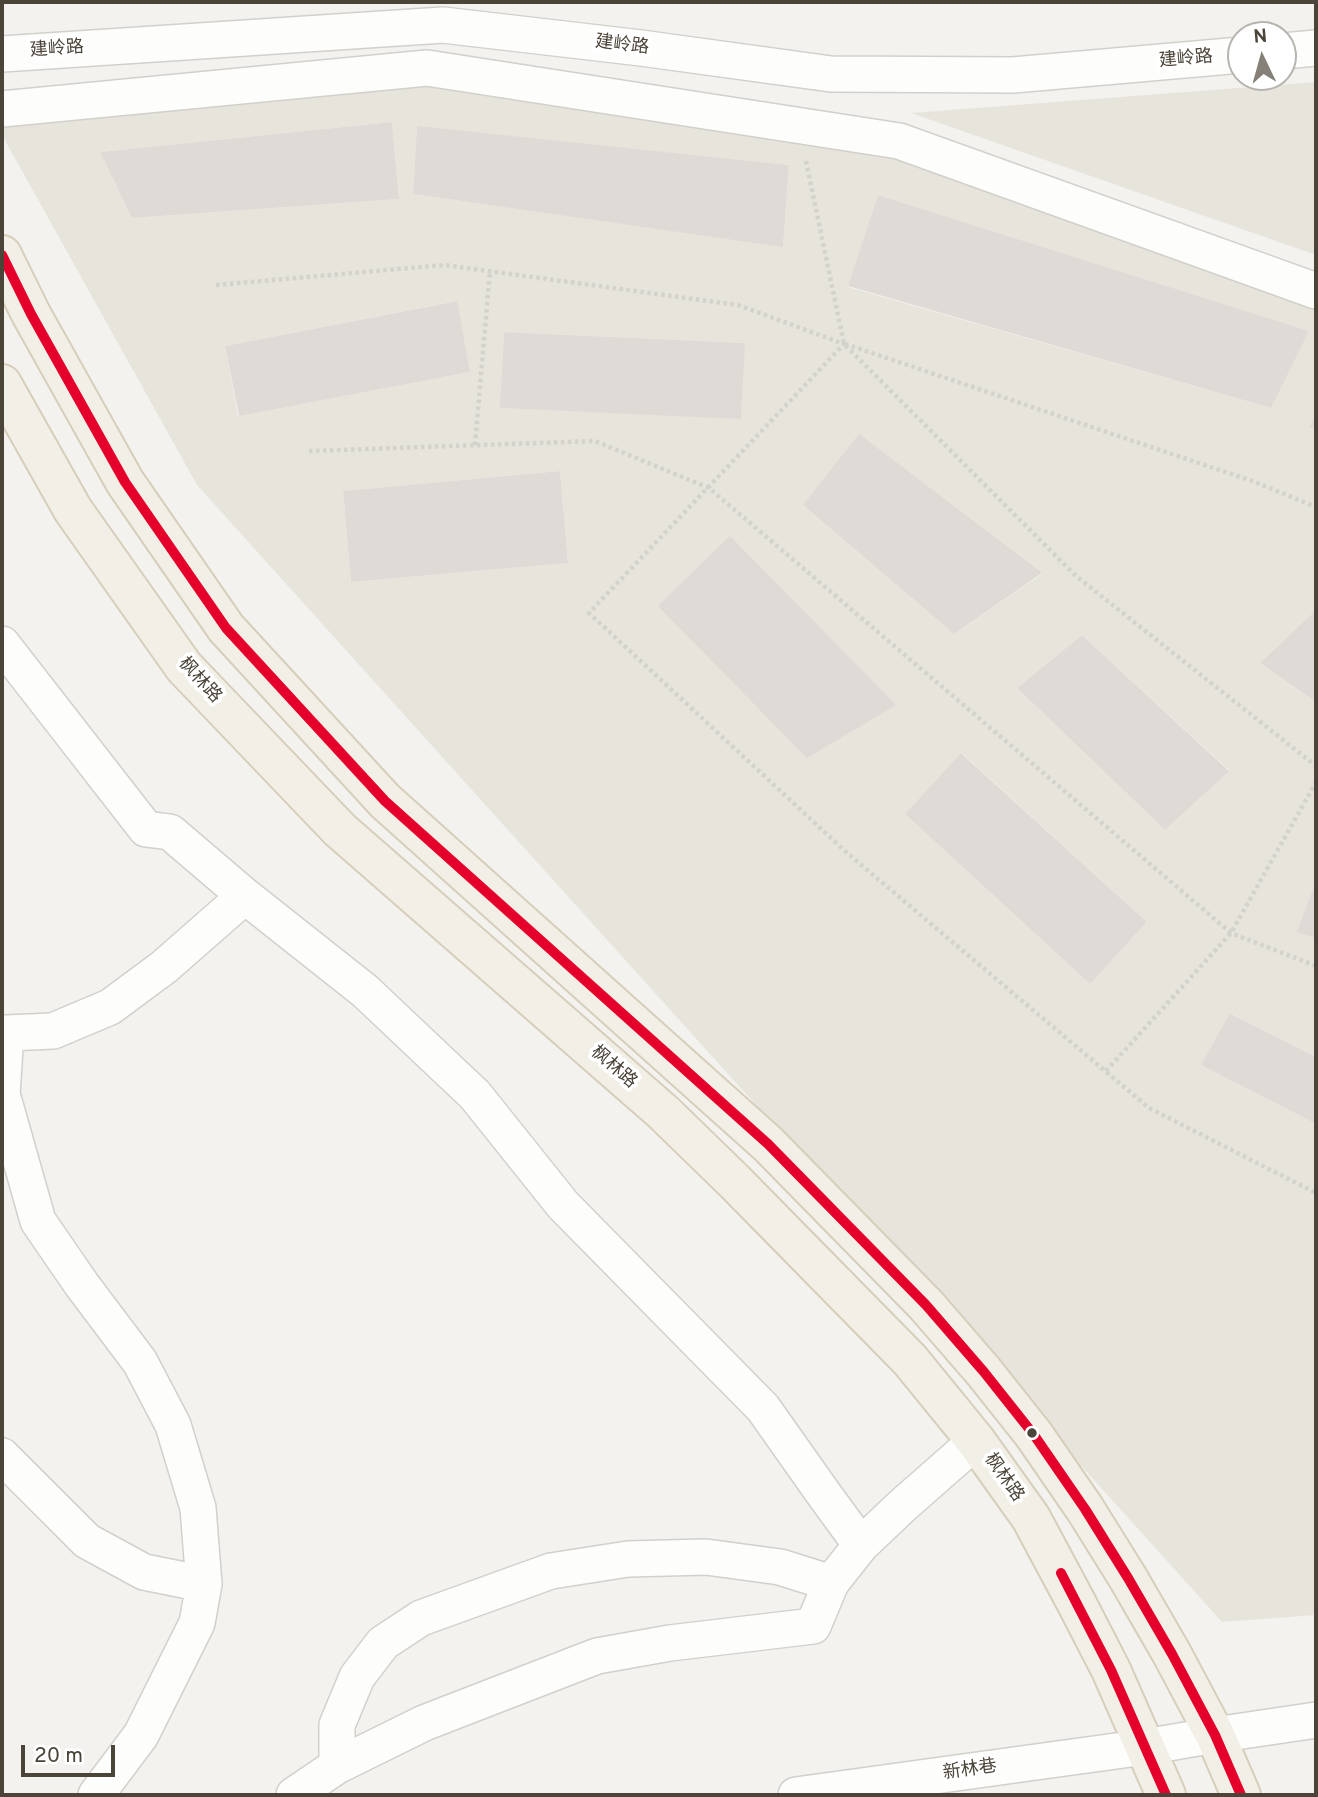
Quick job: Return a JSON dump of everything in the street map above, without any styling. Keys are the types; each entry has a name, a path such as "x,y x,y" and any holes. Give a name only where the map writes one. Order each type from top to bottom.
{"main road":[{"path":"2,255 31,314 125,482 226,628 384,801 768,1144 926,1306 984,1372 1034,1435 1085,1509 1172,1654 1215,1735 1241,1795"},
{"name":"枫林路","path":"2,384 73,510 184,667 340,830 663,1112 910,1360 976,1441 1031,1518 1111,1671 1166,1795"}],"street":[{"name":"建岭路","path":"2,54 443,25 831,74 1013,75 1227,56"},
{"path":"1297,50 1316,48"},
{"path":"2,109 427,68 899,141 1316,291"},
{"path":"2,644 146,829 170,832 245,896 365,991 475,1095 563,1205 763,1408 861,1545"},
{"path":"96,1795 141,1735 197,1623 204,1584 198,1508 173,1425 140,1362 38,1221 2,1094 4,1030 53,1031 110,1007 164,967 245,896"},
{"path":"294,1795 337,1766 424,1723 597,1656 670,1643 814,1626 831,1583 861,1545 976,1441"},
{"path":"2,1456 87,1541 144,1572 204,1584"},
{"path":"337,1766 337,1726 357,1677 383,1643 421,1618 551,1571 628,1559 706,1557 780,1567 831,1583"},
{"name":"新林巷","path":"796,1795 1145,1747 1316,1720"}],"path":[{"path":"799,126 844,344 1076,576 1316,766"},
{"path":"216,285 444,265 738,305 844,344 1255,482 1316,507"},
{"path":"475,445 490,271"},
{"path":"844,344 589,613 846,852 1149,1108 1316,1193"},
{"path":"309,450 596,441 709,488 1231,933 1316,967"},
{"path":"1106,1071 1231,933 1316,782"}],"shaded area":[{"path":"427,68 899,141 1316,291 1316,414 1309,426 1316,429 1316,612 1260,663 1316,702 1316,879 1298,931 1316,938 1316,1057 1231,1013 1201,1065 1316,1124 1316,1615 1222,1622 197,485 2,135 2,111","holes":["392,122 399,199 132,218 100,152","417,127 789,165 783,246 413,194","878,195 1308,331 1271,408 848,287","456,301 470,372 238,416 225,346","504,332 744,343 741,418 501,408","560,471 568,563 351,582 343,491","803,505 1042,573 954,634","1082,635 1229,770 1165,830 1017,688","962,753 1147,922 1090,984 905,814"]},
{"path":"1316,82 1316,255 911,113 1227,89 1227,91 1297,91 1297,83"}],"building":[{"path":"392,122 399,199 132,218 100,152"},
{"path":"417,126 789,165 783,247 413,194"},
{"path":"878,195 1309,331 1271,408 848,286"},
{"path":"457,301 470,372 239,416 225,346"},
{"path":"504,332 745,343 741,419 500,408"},
{"path":"1316,414 1316,429 1309,427"},
{"path":"859,434 1042,573 954,634 803,505"},
{"path":"560,471 568,563 351,582 343,491"},
{"path":"730,536 896,705 807,758 658,606"},
{"path":"1316,610 1316,702 1260,663"},
{"path":"1082,635 1229,771 1165,830 1017,688"},
{"path":"961,753 1147,922 1090,984 905,814"},
{"path":"1316,880 1316,938 1297,932"},
{"path":"1230,1013 1316,1057 1316,1124 1201,1065"}],"transit line":[{"path":"2,255 31,314 125,482 226,628 385,801 768,1144 926,1305 984,1372 1034,1435 1128,1578 1215,1735 1241,1795"},
{"path":"1061,1573 1111,1670 1166,1795"}]}
